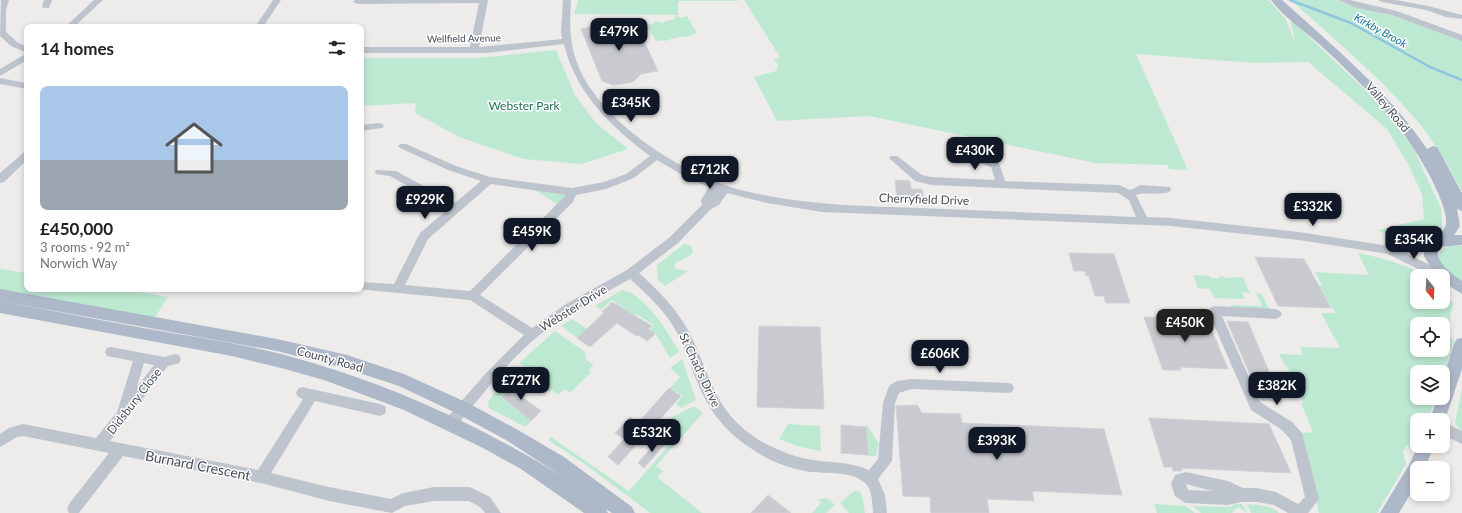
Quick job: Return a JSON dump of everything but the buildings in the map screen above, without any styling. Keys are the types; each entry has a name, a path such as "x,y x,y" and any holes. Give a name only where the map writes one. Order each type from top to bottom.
{"main road":[{"name":"Valley Road","path":"1276,0 1361,76 1388,104 1421,148 1435,172 1451,210 1453,226 1439,242"},
{"name":"Valley Road","path":"1292,4 1362,68 1414,123 1444,169 1462,206"},
{"path":"1436,269 1431,259 1430,250 1439,242 1462,240"},
{"path":"1450,281 1462,299"},
{"name":"County Road","path":"0,295 277,345 347,362 404,381 464,409 512,435 558,463 626,513"},
{"name":"County Road","path":"0,307 236,350 285,362 371,390 450,424 503,450 564,486 600,513"},
{"path":"1440,413 1462,344"},
{"path":"1389,513 1415,471 1423,453"}],"street":[{"path":"5,0 2,10 1,33 14,44 24,49"},
{"path":"72,24 99,0"},
{"path":"261,24 277,0"},
{"path":"355,3 484,0 474,50"},
{"name":"Cherryfield Drive","path":"567,0 565,18 567,41 575,66 594,100 626,133 656,156 673,166 725,189 771,201 822,208 1143,221 1234,228 1389,250 1410,249 1439,242"},
{"path":"1342,0 1360,6 1401,15 1462,38"},
{"path":"1382,0 1427,4 1449,15 1462,17"},
{"name":"Wellfield Avenue","path":"364,50 474,50 567,41"},
{"path":"0,73 24,58"},
{"path":"0,81 24,85"},
{"path":"364,128 380,126"},
{"path":"403,146 452,168 489,180 572,192 606,185 630,176 656,156"},
{"path":"970,151 972,160 986,160 995,165 1001,184"},
{"path":"2,175 24,157"},
{"path":"894,158 919,178 927,181 1115,188 1129,194 1136,201 1143,221"},
{"path":"908,169 918,163"},
{"path":"380,172 392,173 456,208"},
{"path":"398,288 424,236 489,180"},
{"name":"Webster Drive","path":"707,206 706,200 715,185"},
{"name":"Webster Drive","path":"450,424 506,359 532,334 576,304 631,272 674,240 707,206 715,202 725,189"},
{"path":"1129,194 1140,189 1166,190"},
{"path":"472,296 569,199 572,192"},
{"name":"Cherryfield Drive","path":"1389,250 1426,269"},
{"name":"St Chad's Drive","path":"631,272 654,295 680,327 712,402 738,432 769,452 790,461 821,468 853,470 865,474 870,479"},
{"path":"364,286 398,288 472,296 532,334"},
{"path":"1242,494 1276,499 1300,513 1312,499 1297,437 1287,426 1255,406 1214,312 1276,314"},
{"name":"Didsbury Close","path":"99,445 170,360 140,358 111,352"},
{"path":"120,418 140,358"},
{"path":"880,513 878,493 870,479 882,467 887,456 889,403 894,389 900,385 912,384 1008,388"},
{"path":"261,477 307,395 370,411"},
{"name":"Burnard Crescent","path":"0,441 14,432 24,430 261,477 392,510"},
{"path":"1450,432 1462,438"},
{"path":"74,509 119,450"},
{"path":"392,510 403,500 434,494 470,494 485,502 494,513"}],"green space":[{"path":"578,0 738,1 678,1 678,15 574,14"},
{"path":"744,0 1268,0 1285,18 1295,43 1290,19 1379,103 1413,148 1441,208 1443,234 1401,243 1378,230 1424,219 1422,194 1408,164 1387,129 1308,62 1255,63 1136,54 1188,170 1169,169 1167,165 1095,163 869,116 777,121 754,77 776,71 778,65 774,59 780,57"},
{"path":"1291,0 1337,0 1354,6 1403,18 1462,40 1462,191 1434,143 1393,94"},
{"path":"679,16 680,18 687,16 697,33 684,38 683,36 664,41 656,41 647,25 653,24 653,22 659,21 660,23 675,19 674,17"},
{"name":"Webster Park","path":"556,50 575,95 596,123 628,149 582,164 523,159 459,137 415,113 416,103 364,106 364,58 477,58"},
{"path":"528,185 572,192 561,207"},
{"path":"684,244 691,246 693,252 675,264 675,269 688,271 665,286 658,280 657,265"},
{"path":"1450,246 1462,246 1462,284 1450,275 1450,269 1445,269 1441,265 1439,254"},
{"path":"1358,253 1376,257 1411,269 1410,309 1450,309 1450,299 1453,303 1450,320 1450,317 1410,317 1410,357 1449,357 1447,365 1410,365 1410,405 1433,405 1430,413 1410,413 1410,448 1406,445 1403,452 1406,464 1377,513 1319,513 1302,433 1313,432 1301,403 1304,403 1288,368 1279,354 1303,355 1300,347 1340,348 1321,313 1335,313 1319,285 1322,285 1315,272 1369,275"},
{"path":"0,269 24,273 24,292 139,292 168,297 152,322 0,291"},
{"path":"1193,275 1210,276 1211,278 1220,278 1219,276 1223,276 1224,278 1243,277 1250,293 1242,292 1245,299 1214,298 1210,289 1198,288"},
{"path":"622,290 639,298 647,306 669,335 679,352 670,358 656,334 649,330 654,325 636,314 631,318 624,313 626,310 612,300 601,310 595,306"},
{"path":"1256,293 1262,294 1269,309 1231,307 1230,305 1262,306"},
{"path":"572,319 587,329 577,338 561,326"},
{"path":"555,331 585,352 586,360 594,365 588,370 591,372 570,393 565,389 558,395 552,390 549,392 545,389 543,391 539,387 537,376 519,363"},
{"path":"1450,337 1454,340 1450,355"},
{"path":"682,359 696,400 681,408 676,404 683,396 670,388 680,377 670,368"},
{"path":"514,368 529,380 528,381 522,378 514,384 505,378"},
{"path":"504,380 511,385 501,397 531,421 525,427 489,408 488,402"},
{"path":"1462,389 1462,433 1455,423"},
{"path":"694,406 703,413 656,466 663,471 657,477 702,513 650,513 586,465 548,440 551,437 629,491 671,443 658,434 660,431 655,426"},
{"path":"788,424 820,426 821,451 800,447 779,439"},
{"path":"866,424 879,444 876,456 868,456"},
{"path":"854,491 859,491 862,495 865,513 849,513 840,503"},
{"path":"824,498 830,500 835,505 826,513 812,513 821,503 818,500"},
{"path":"1154,504 1186,506 1195,513 1157,513"},
{"path":"1234,504 1242,504 1247,513 1238,507 1232,513 1201,513 1193,506 1231,507"},
{"path":"1247,504 1272,508 1279,513 1251,513"}],"waterway":[{"name":"Kirkby Brook","path":"1290,0 1351,23 1430,67 1462,80"}]}
